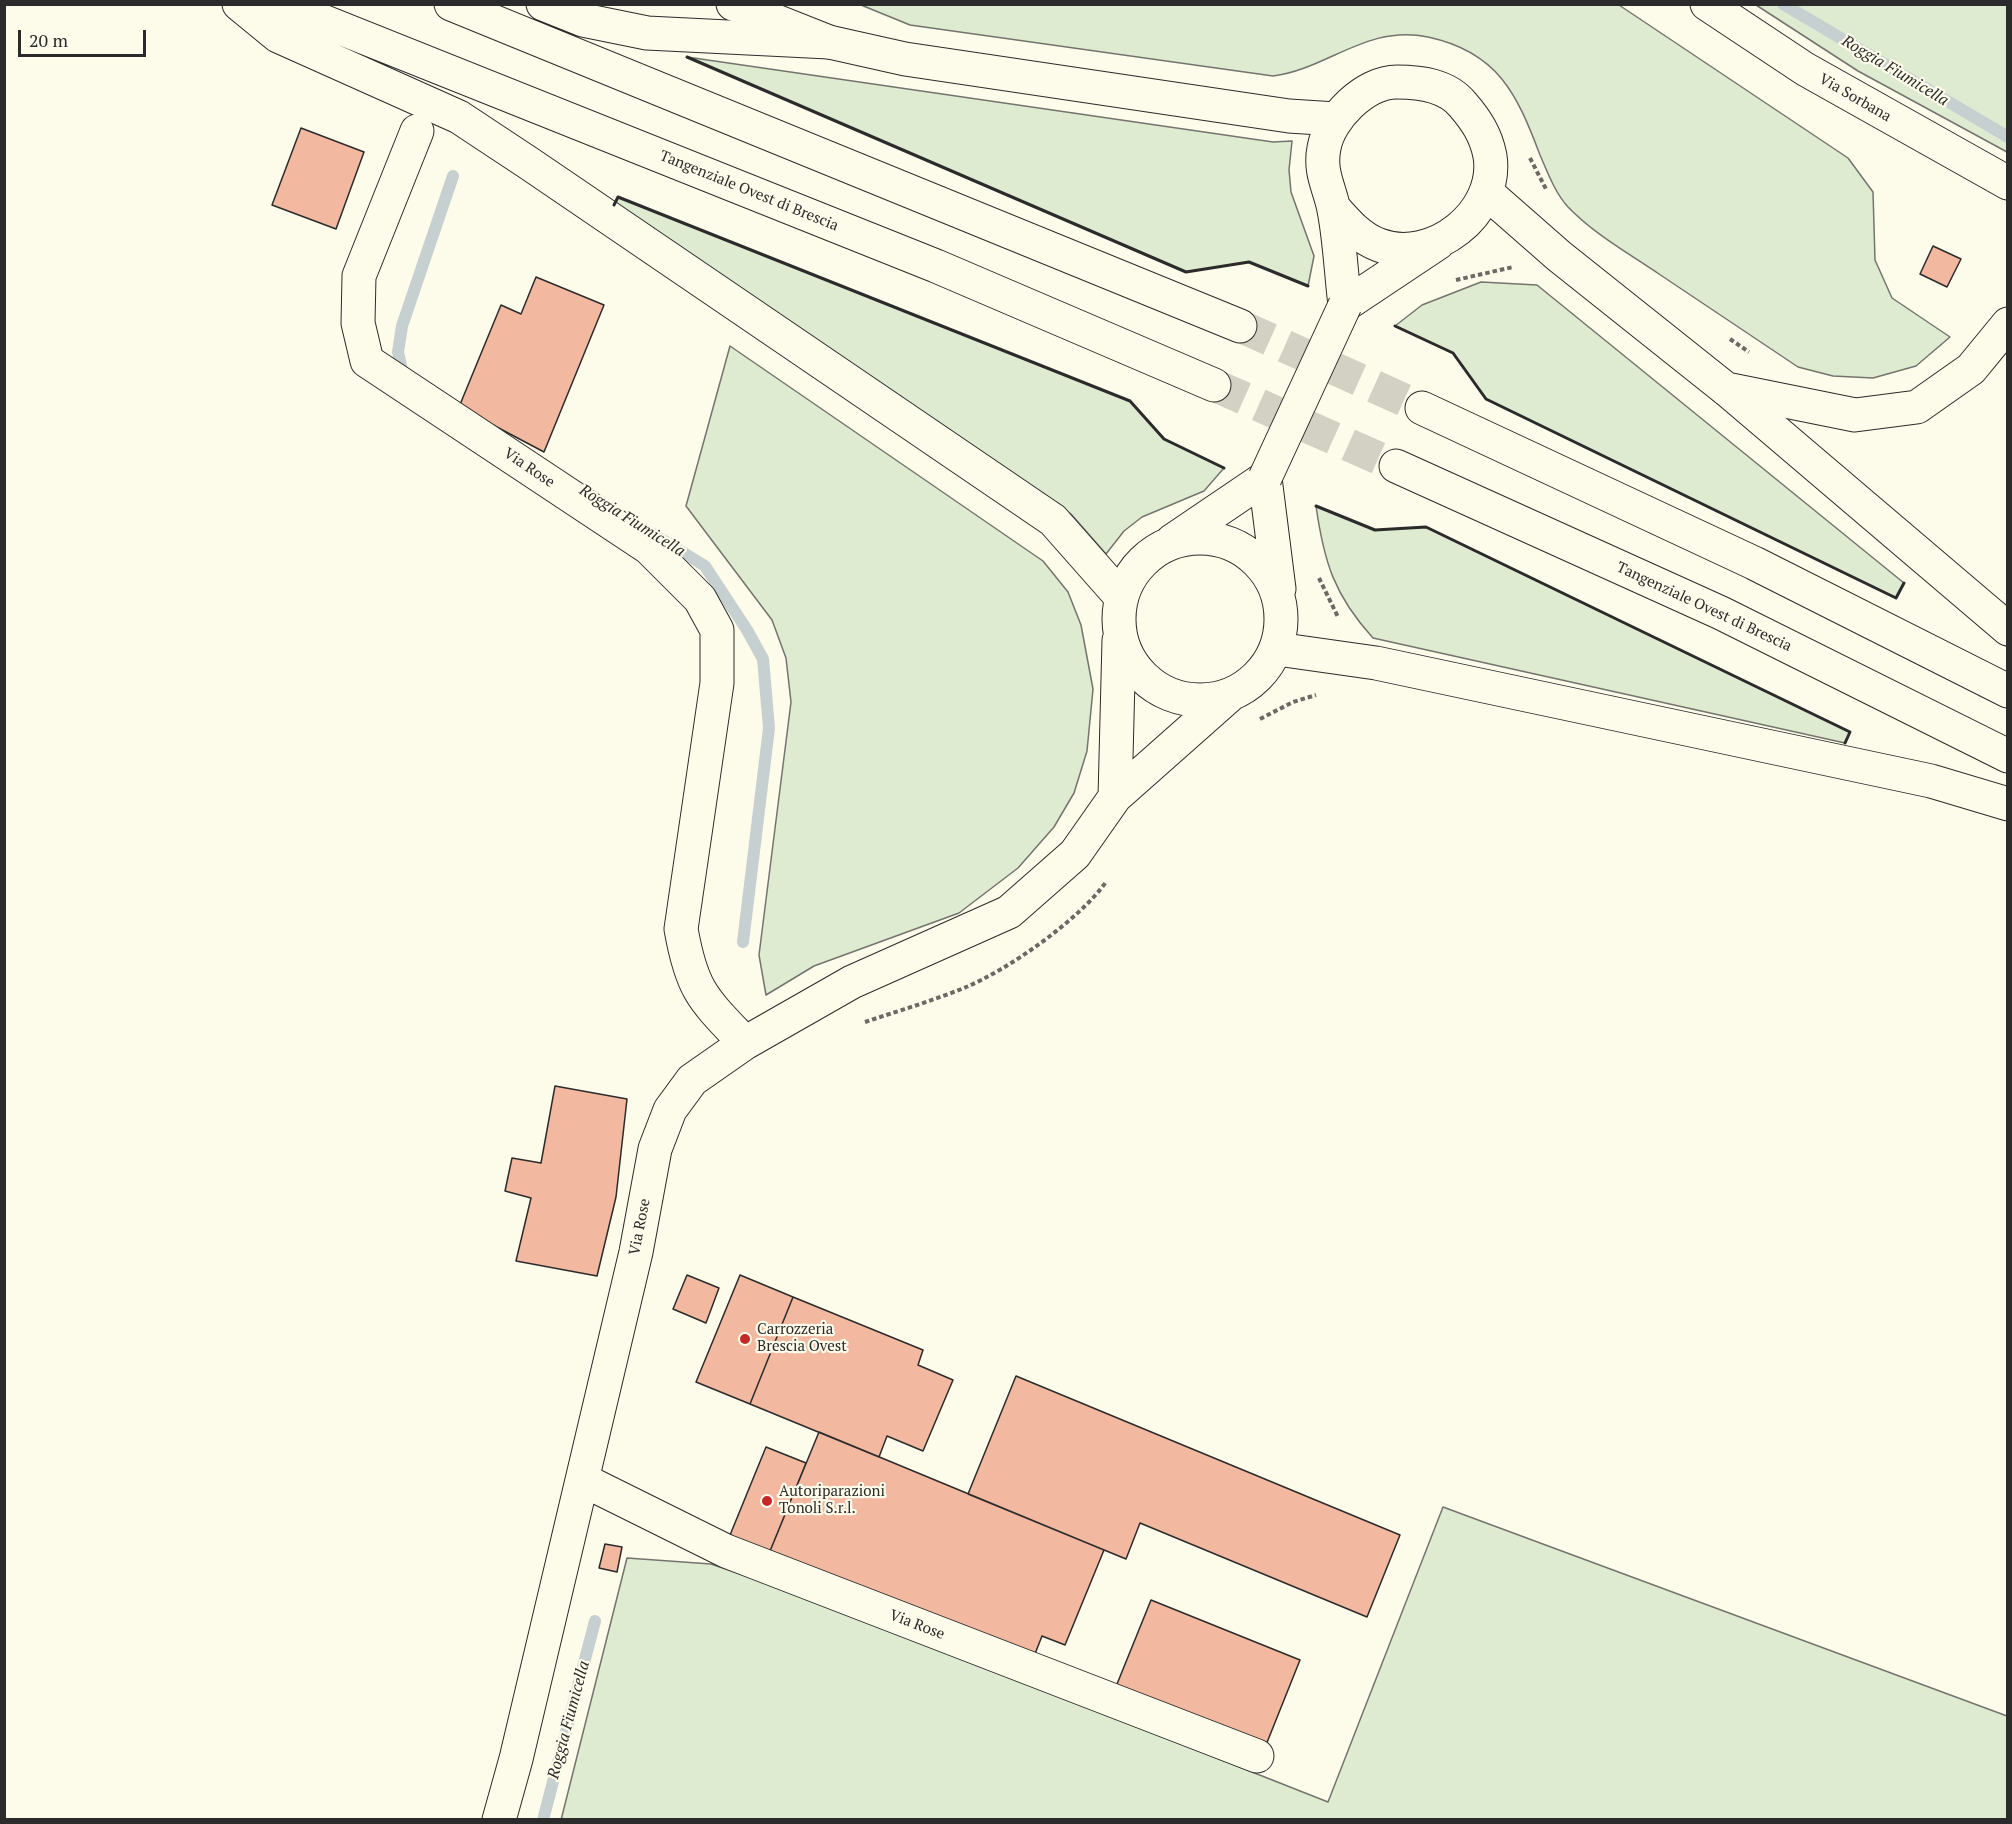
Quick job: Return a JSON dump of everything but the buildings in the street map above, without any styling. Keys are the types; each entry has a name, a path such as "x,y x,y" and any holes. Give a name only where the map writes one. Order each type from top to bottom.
{"main road":[{"path":"239,4 278,36 459,117 530,164 1053,520 1121,597"},
{"name":"Tangenziale Ovest di Brescia","path":"280,4 936,266 1214,385"},
{"path":"451,4 1240,326"},
{"path":"543,4 583,20 647,33 829,42"},
{"path":"733,4 829,42 904,59 1289,116 1336,119"},
{"name":"Via Sorbana","path":"1707,4 1805,69 2007,183"},
{"path":"1115,797 1121,597 1138,565 1265,478 1345,305 1334,208 1323,179 1324,147 1336,119 1361,94 1393,82 1427,83 1458,99 1480,125 1490,158 1486,192 1467,223 1345,305"},
{"name":"Via Rose","path":"417,131 358,276 358,323 367,361 649,548 700,599 717,630 717,682 681,929 688,970 704,1000 745,1043"},
{"path":"1486,192 1546,244 1726,389 2007,629"},
{"path":"1334,208 1353,231 1380,245 1408,249 1438,243"},
{"path":"1726,389 1855,415 1917,407 1971,369 2007,324"},
{"path":"1422,408 1754,563 2007,691"},
{"name":"Tangenziale Ovest di Brescia","path":"1396,466 1721,613 2007,756"},
{"path":"1120,634 1130,661 1148,683 1173,697 1201,701 1229,696 1258,677 1277,649 1282,609 1265,478"},
{"path":"1168,544 1197,537 1227,542 1253,557 1272,581 1282,609"},
{"path":"1277,649 1376,663 1804,753 1931,781 2007,804"},
{"name":"Via Rose","path":"499,1820 583,1480 636,1252 655,1149 670,1110 692,1080 745,1043 852,982 1009,912 1075,854 1115,797 1229,696"},
{"name":"Via Rose","path":"583,1480 726,1551 1257,1756"}],"path":[{"path":"1447,282 1531,263 1546,244"}],"green space":[{"path":"861,5 1619,5 1848,158 1873,192 1875,260 1892,298 1950,337 1916,366 1873,378 1833,376 1798,367 1612,243 1578,217 1555,189 1523,113 1502,79 1472,53 1452,44 1428,37 1406,35 1386,37 1348,49 1293,72 1273,76 910,25"},
{"path":"1756,5 2007,5 2007,152 1858,71"},
{"path":"687,57 1273,142 1292,141 1289,170 1291,192 1314,256 1308,286 1249,262 1186,272"},
{"path":"618,197 1130,401 1164,439 1224,468 1204,491 1142,517 1124,531 1106,554 1071,514 614,205"},
{"path":"1481,282 1537,285 1904,583 1896,598 1486,399 1453,353 1395,326 1422,305"},
{"path":"730,346 1043,561 1068,592 1081,625 1093,689 1087,751 1074,793 1054,827 1018,868 959,913 814,966 766,995 759,955 791,702 786,658 772,620 686,506"},
{"path":"1316,506 1375,530 1426,527 1850,732 1845,743 1373,638 1349,607 1333,577 1327,561"},
{"path":"1443,1507 2007,1716 2007,1819 561,1820 627,1558 711,1564 819,1601 1328,1802"}],"waterway":[{"name":"Roggia Fiumicella","path":"1783,4 2008,137"},
{"name":"Roggia Fiumicella","path":"404,379 398,352 402,326 453,176"},
{"name":"Roggia Fiumicella","path":"653,534 705,566 763,659 769,728 743,942"},
{"name":"Roggia Fiumicella","path":"543,1820 595,1621"}],"tunnel":[{"path":"1240,326 1422,408"},
{"path":"1214,385 1396,466"}],"wall":[{"path":"687,57 1186,272 1249,262 1308,286"},
{"path":"614,205 618,197 1130,401 1164,439 1224,468"},
{"path":"1395,326 1453,353 1486,399 1896,598 1904,583"},
{"path":"1316,506 1375,530 1426,527 1850,732 1845,743"}],"place":[{"name":"Carrozzeria Brescia Ovest","path":"745,1339"},
{"name":"Autoriparazioni Tonoli S.r.l.","path":"767,1501"}]}
